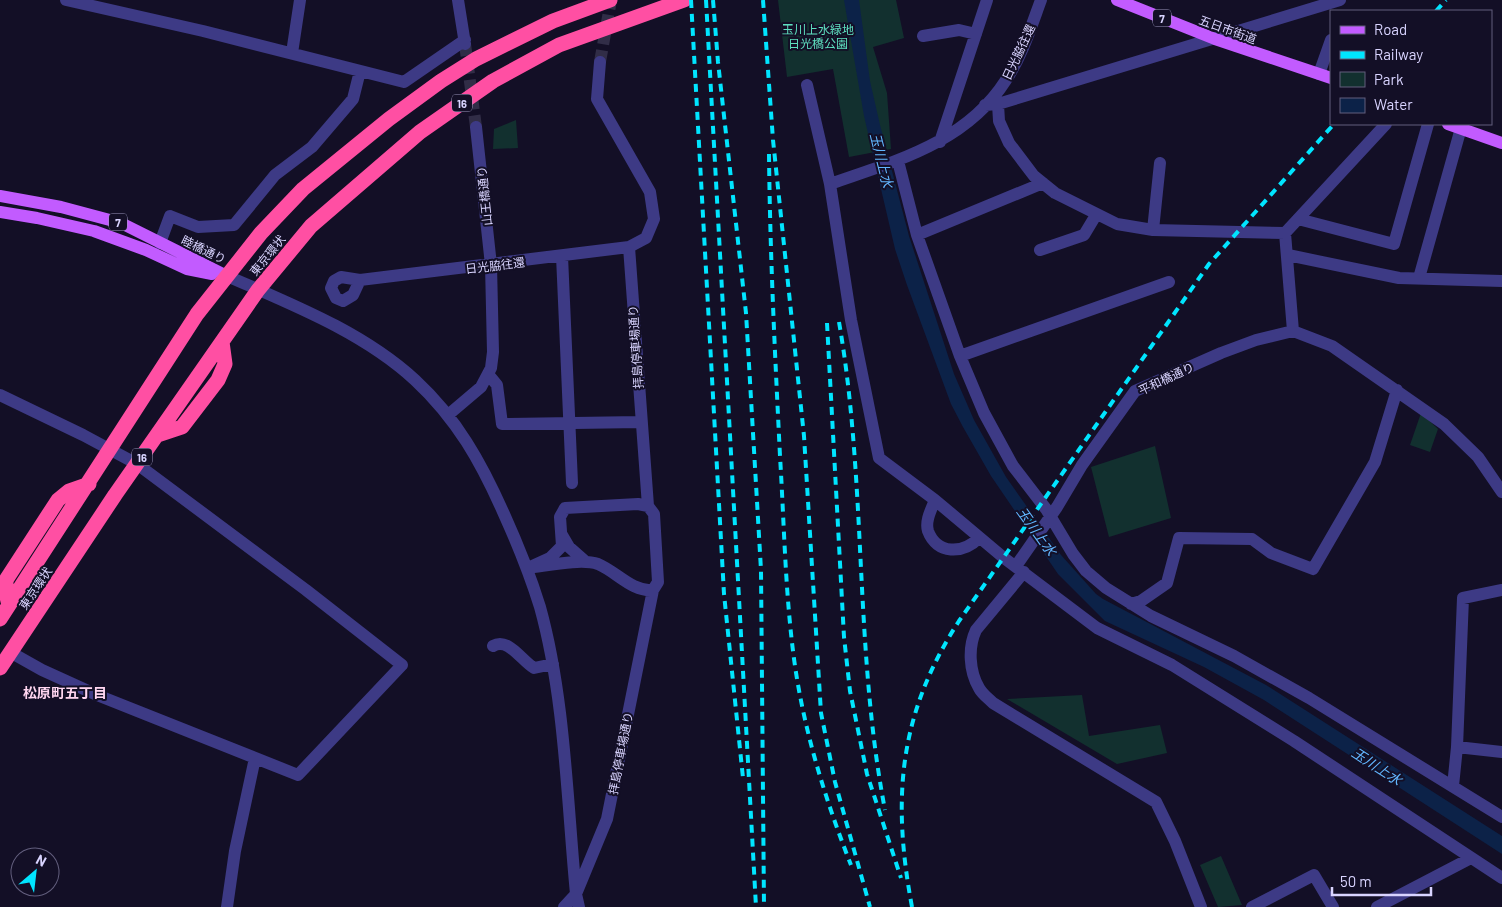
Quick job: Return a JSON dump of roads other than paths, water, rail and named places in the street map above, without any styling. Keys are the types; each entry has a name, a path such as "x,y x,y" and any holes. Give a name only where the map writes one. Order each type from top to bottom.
{"highway":[{"name":"東京環状","path":"0,619 9,604 6,593 6,580 58,500 69,491 89,484 192,322 261,233 303,189 441,81 512,39 553,21 610,0"},
{"name":"東京環状","path":"0,668 158,435 182,427 191,418 218,380 225,364 222,342 258,290 305,232 420,132 493,81 559,45 684,0"}],"main road":[{"name":"五日市街道","path":"1117,0 1215,39 1325,76"},
{"path":"1451,125 1502,143"},
{"name":"睦橋通り","path":"0,196 61,206 121,223 227,276"},
{"name":"睦橋通り","path":"0,212 94,231 146,250 187,269 227,276"}],"street":[{"path":"66,0 292,53 404,82 465,42 458,0"},
{"path":"292,53 300,0"},
{"path":"940,142 987,0"},
{"name":"日光脇往還","path":"830,184 893,163 940,142 992,104 1022,48 1041,0"},
{"path":"1340,0 1215,39 992,104 1009,143 1043,183 1055,193 1117,224 1153,230 1285,232 1385,125"},
{"path":"923,36 959,30 976,34"},
{"path":"1325,76 1330,46"},
{"path":"600,62 597,99 650,192 654,219 646,238 629,247"},
{"path":"160,243 170,216 198,227 234,224 275,175 312,147 353,99 360,71"},
{"path":"807,85 830,184 852,320 879,458 934,500 979,538 1097,628 1172,665 1294,741 1502,878"},
{"path":"1298,220 1394,244 1428,125"},
{"name":"山王橋通り","path":"476,127 491,265 493,352 488,374"},
{"path":"1419,278 1461,128"},
{"path":"893,163 960,356 984,413 1013,466 1048,520 1086,571 1131,604 1151,616 1234,656 1309,698 1502,818"},
{"path":"1153,230 1160,163"},
{"path":"917,235 1043,183"},
{"path":"1040,250 1084,235 1096,215"},
{"path":"1285,232 1293,331 1332,346 1444,424 1478,457 1502,492"},
{"name":"日光脇往還","path":"360,280 629,247"},
{"name":"拝島停車場通り","path":"564,907 576,894 607,819 653,590 658,582 654,514 648,506 640,422 629,247"},
{"path":"1288,255 1399,278 1502,281"},
{"path":"562,256 572,483"},
{"path":"227,276 361,340 415,380 448,415 480,460 528,568 553,664 576,894 579,907"},
{"path":"960,356 1169,282"},
{"name":"平和橋通り","path":"1201,907 1175,840 1156,802 993,703 979,688 970,661 971,640 976,630 1020,569 1026,551 1082,466 1135,391 1221,353 1256,340 1293,331"},
{"path":"448,415 476,392 488,374 497,385 502,424 640,422"},
{"path":"1131,604 1141,601 1167,583 1179,538 1252,539 1271,553 1312,570 1375,462 1397,390"},
{"path":"0,395 111,449 137,464 329,607 402,665 298,775 98,695 42,670 10,652"},
{"path":"934,500 927,521 928,531 939,545 954,551 970,548 979,538"},
{"path":"528,568 556,553 562,546 560,517 565,508 638,504 648,506"},
{"path":"562,535 569,546 586,562"},
{"path":"528,568 586,562 597,564 643,591 653,590"},
{"path":"1453,786 1457,747 1463,598 1502,590"},
{"path":"493,646 499,643 506,644 524,662 534,668 553,664"},
{"path":"1457,747 1502,752"},
{"path":"227,907 235,851 255,758"},
{"path":"1377,907 1471,858"},
{"path":"1252,907 1314,875 1333,907"}],"water":[{"name":"玉川上水","path":"844,0 859,0 870,81 880,125 909,236 954,374 974,420 1006,477 1061,555 1096,594 1103,599 1266,685 1502,836 1502,854 1264,700 1204,667 1105,621 1058,574 991,476 951,404 895,249 864,116"}],"tunnel":[{"path":"600,62 611,0"},
{"path":"465,44 476,127"}],"railway":[{"path":"691,0 724,594 743,778"},
{"path":"706,0 756,907"},
{"path":"713,0 718,62 746,313 761,570 764,907"},
{"path":"763,0 773,140 804,436 821,713 835,782 870,907"},
{"path":"1437,10 1446,0"},
{"path":"912,907 902,830 902,794 905,759 912,725 923,690 939,656 959,621 1209,264 1333,125"},
{"path":"769,154 778,418 790,627 797,679 808,733 823,786 851,865"},
{"path":"839,322 854,444 869,688 875,749 885,810"},
{"path":"827,323 844,637 850,691 867,774 901,878"}],"district":[{"name":"松原町五丁目","path":"65,692"}],"park label":[{"name":"玉川上水緑地 日光橋公園","path":"818,36"}]}
